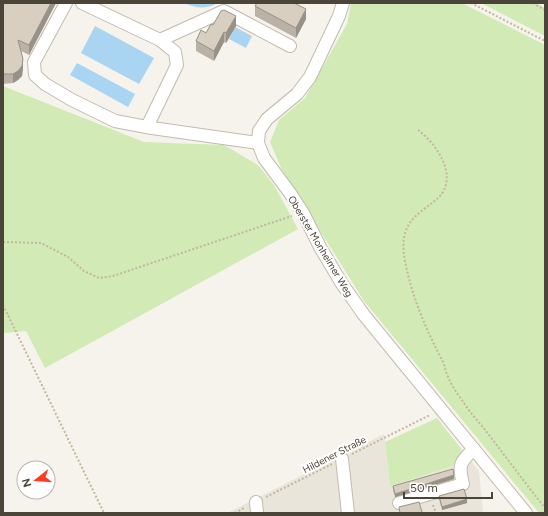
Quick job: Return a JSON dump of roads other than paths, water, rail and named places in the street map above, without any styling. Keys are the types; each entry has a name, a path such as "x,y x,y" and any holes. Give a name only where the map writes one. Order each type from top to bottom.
{"street":[{"path":"66,3 34,62 35,75 45,84 72,100 115,121 258,144 259,131 267,119 297,94 310,76 340,16 343,3"},
{"path":"82,3 160,40 175,52 177,65 147,127"},
{"path":"160,40 224,10 290,46"},
{"name":"Oberster Monheimer Weg","path":"258,144 264,158 303,213 320,247 342,284 364,314 526,513"},
{"path":"399,503 463,484 460,466 463,460 474,449"},
{"path":"342,459 348,513"}],"water":[{"path":"183,3 218,3 209,7 200,8"},
{"path":"95,26 154,58 139,84 81,53"},
{"path":"235,27 252,36 246,48 229,39"},
{"path":"77,63 135,94 128,107 70,75"}]}
